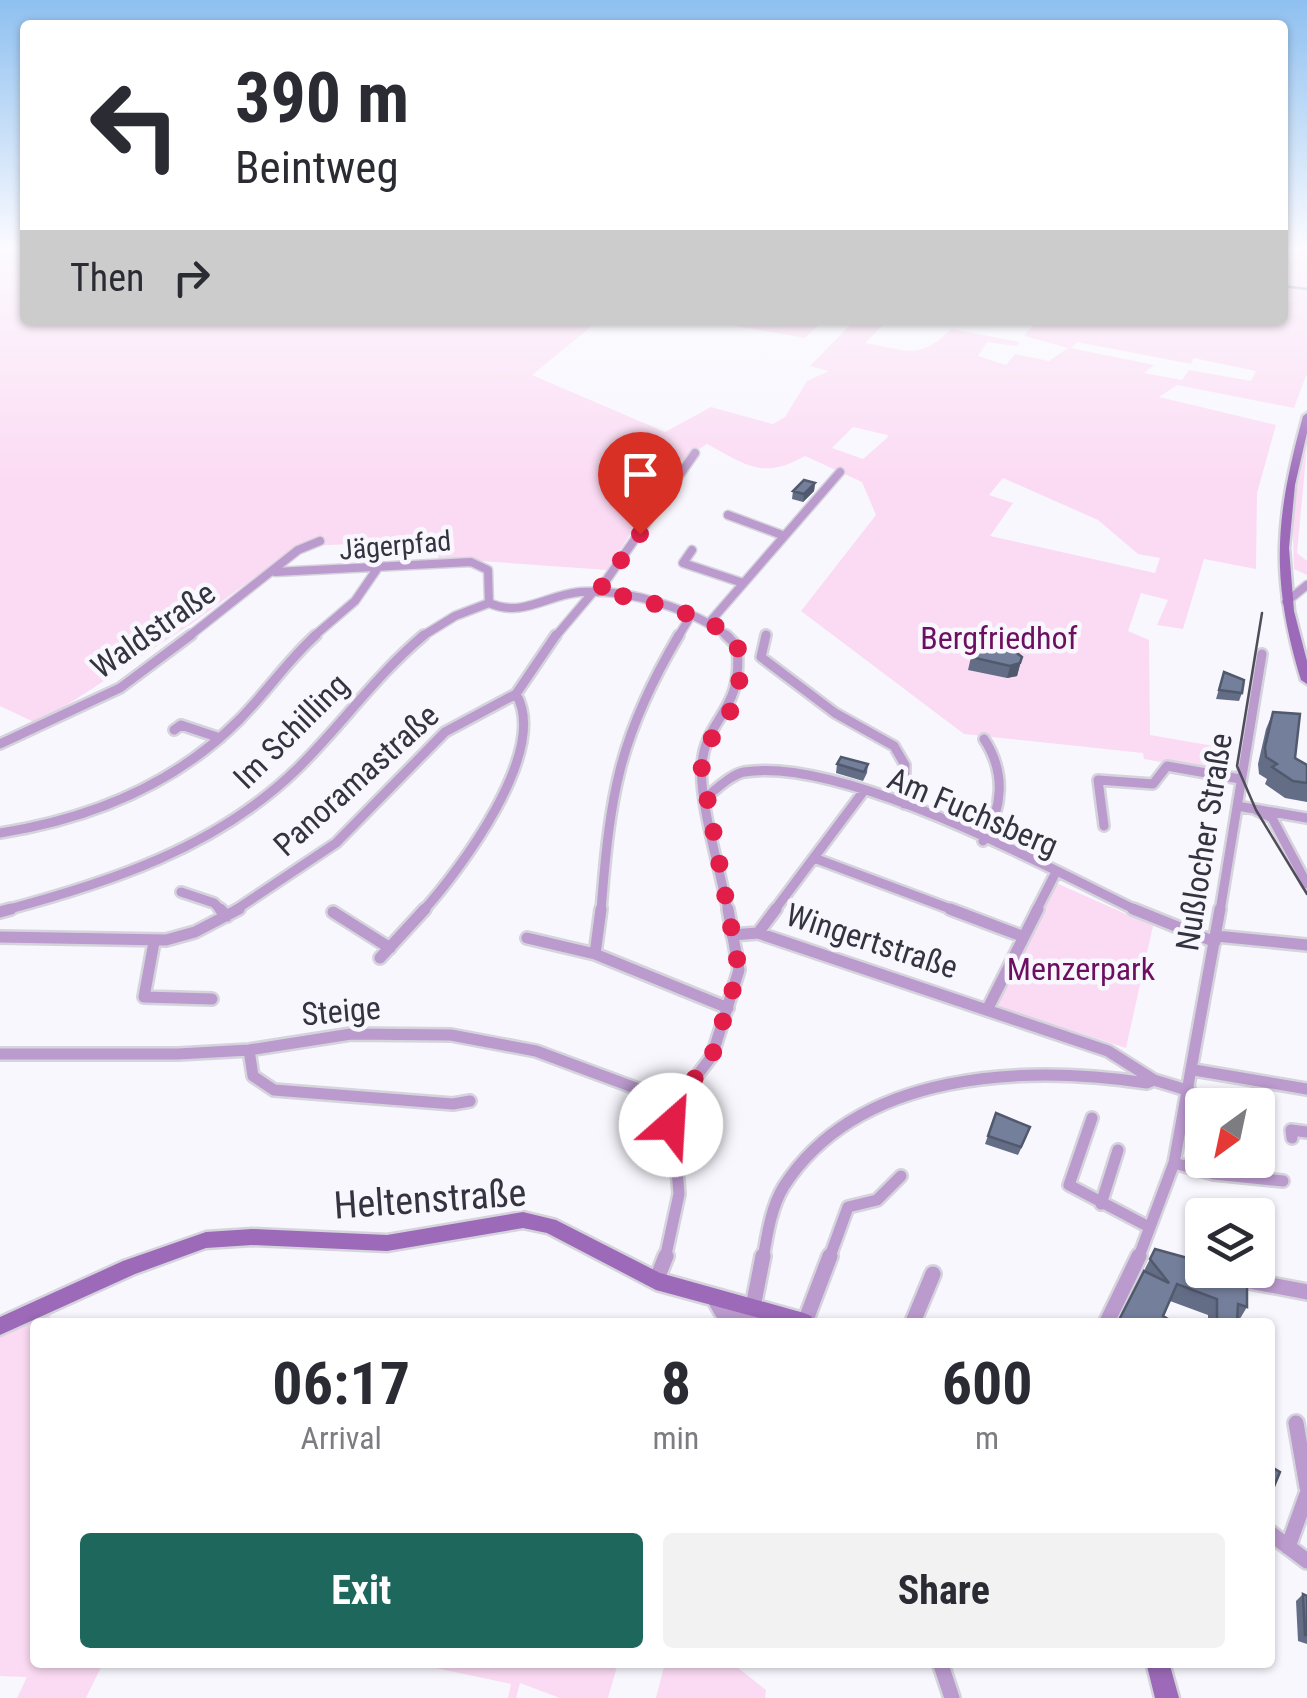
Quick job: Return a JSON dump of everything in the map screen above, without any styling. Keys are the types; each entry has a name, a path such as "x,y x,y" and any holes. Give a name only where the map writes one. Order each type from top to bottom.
{"main road":[{"path":"1307,416 1283,512 1282,577 1285,603 1307,680"},
{"name":"Heltenstraße","path":"0,1326 188,1244 228,1238 387,1243 523,1220 550,1226 656,1281 713,1297 753,1315"},
{"path":"1159,1668 1167,1698"}],"street":[{"name":"Panoramastraße","path":"0,937 154,942 180,937 228,916 336,843 451,728 516,694 564,624 596,592 695,454"},
{"path":"709,623 840,472"},
{"path":"728,515 782,535"},
{"name":"Jägerpfad","path":"275,572 297,551 320,541"},
{"path":"692,550 682,565 742,582"},
{"name":"Jägerpfad","path":"275,572 377,569 445,561 476,563 490,575 488,603"},
{"path":"0,832 48,825 116,802 168,774 220,738 304,646 364,590 377,569"},
{"name":"Waldstraße","path":"0,744 120,688 275,572"},
{"path":"1282,577 1307,583"},
{"path":"1285,603 1307,583"},
{"path":"488,603 523,610 571,593 596,592 709,623 726,632 737,646 739,680 732,709 702,756 706,797 739,970 712,1056 676,1102 670,1119 679,1170 676,1230 656,1281"},
{"name":"Im Schilling","path":"0,912 144,864 228,823 286,780 409,646 453,615 488,603"},
{"path":"594,954 608,808 619,753 641,702 690,617"},
{"path":"766,635 761,658 835,714 896,748 906,765 904,804"},
{"name":"Nußlocher Straße","path":"1191,1088 1262,654"},
{"path":"380,958 461,865 499,808 520,736 522,705 516,694"},
{"path":"180,725 220,738"},
{"path":"983,841 993,826 1000,785 997,762 984,739"},
{"path":"1104,826 1098,780 1153,784 1167,766 1240,779"},
{"name":"Am Fuchsberg","path":"706,797 747,772 818,779 904,804 1176,930 1216,939 1307,945"},
{"path":"732,935 758,933 863,792"},
{"path":"1237,806 1307,818"},
{"path":"1256,810 1272,818 1307,884"},
{"path":"814,858 1024,938"},
{"path":"988,1008 1055,874"},
{"path":"181,892 214,903 228,916"},
{"path":"332,912 354,921 362,937 390,948"},
{"name":"Wingertstraße","path":"758,933 1118,1055 1154,1080 1185,1089"},
{"path":"527,938 594,954 728,1008"},
{"path":"154,942 144,997 212,999"},
{"name":"Steige","path":"0,1054 250,1050 351,1034 475,1038 546,1054 676,1102"},
{"path":"250,1050 252,1076 274,1090 452,1104 470,1100"},
{"path":"1194,1070 1307,1088"},
{"path":"753,1315 781,1192 802,1161 832,1136 879,1110 985,1078 1059,1073 1147,1083 1154,1080"},
{"name":"Nußlocher Straße","path":"1110,1318 1141,1252 1174,1163 1185,1114"},
{"path":"1092,1118 1069,1185 1150,1227"},
{"path":"1290,1129 1307,1132"},
{"path":"1101,1204 1118,1150"},
{"path":"1174,1163 1214,1174 1283,1182"},
{"path":"806,1318 848,1207 886,1195 901,1176"},
{"path":"1141,1252 1158,1258"},
{"path":"915,1318 933,1274"},
{"path":"1275,1285 1307,1292"},
{"path":"1288,1547 1307,1491 1296,1423"},
{"path":"1275,1537 1307,1562"},
{"path":"942,1668 952,1698"}],"green space":[{"name":"Bergfriedhof","path":"0,329 588,329 532,375 665,432 711,407 773,424 785,417 807,381 829,371 810,366 846,329 879,329 865,343 912,351 930,346 951,329 1020,342 1016,346 987,342 978,356 1006,365 1015,354 1049,361 1068,348 1024,336 1029,329 1307,329 1307,373 1294,408 1177,385 1159,397 1276,425 1257,493 1256,569 1204,559 1183,629 1157,625 1168,600 1141,593 1128,631 1149,640 1150,735 1231,749 1228,774 1144,759 1143,753 964,734 801,611 876,515 862,482 805,456 777,467 755,467 707,444 675,465 607,570 438,558 439,541 298,546 191,624 38,724 0,706","holes":["1077,342 1191,364 1194,358 1256,371 1251,381 1189,370 1182,380 1144,373 1154,365 1071,348","853,427 888,435 863,459 832,448","1003,478 1098,520 1138,554 1160,558 1155,573 990,536 1013,503 989,495"]},
{"path":"755,329 814,329 805,338"},
{"path":"1307,446 1297,553 1307,561 1307,575 1294,569 1292,508"},
{"name":"Menzerpark","path":"1056,883 1153,926 1126,1048 996,1006"},
{"path":"30,1323 30,1668 101,1668 86,1698 17,1698 27,1677 0,1676 0,1335"},
{"path":"436,1668 617,1668 608,1698 560,1698 520,1683 516,1698 508,1698 511,1684"},
{"path":"664,1668 738,1668 766,1690 765,1698 656,1698"}],"building":[{"path":"804,480 815,483 804,494 793,491"},
{"path":"977,642 1013,650 1022,657 1020,663 1010,666 971,657"},
{"path":"1224,672 1244,680 1242,693 1219,690"},
{"path":"1273,712 1300,714 1295,758 1307,765 1307,783 1293,781 1272,767 1277,764 1266,757"},
{"path":"841,757 868,764 864,772 837,764"},
{"path":"996,1113 1030,1127 1021,1147 988,1136"},
{"path":"1155,1249 1185,1257 1185,1287 1177,1284 1163,1316 1166,1318 1120,1318 1144,1271 1169,1283 1150,1259"},
{"path":"1188,1288 1247,1288 1247,1307 1238,1304 1237,1318 1217,1318 1217,1299"},
{"path":"1303,1594 1307,1596 1307,1635 1305,1635"}],"tram line":[{"path":"1262,613 1237,766 1256,810 1307,894"}],"route":[{"path":"640,534 598,592 709,623 731,636 739,652 735,702 704,749 701,764 738,959 738,978 712,1056 672,1108 671,1125"}]}
